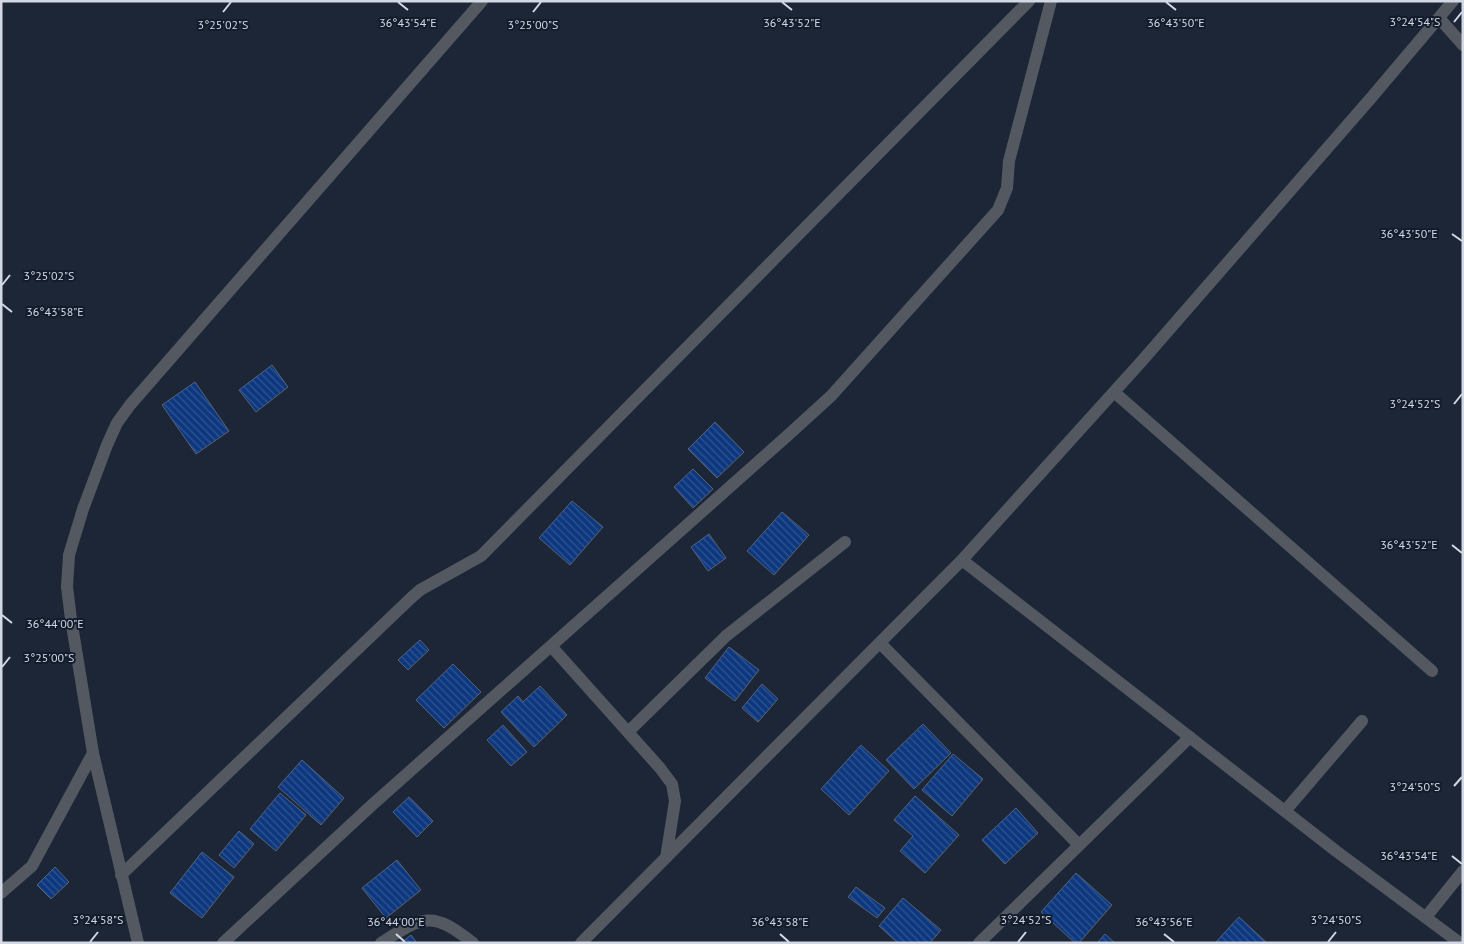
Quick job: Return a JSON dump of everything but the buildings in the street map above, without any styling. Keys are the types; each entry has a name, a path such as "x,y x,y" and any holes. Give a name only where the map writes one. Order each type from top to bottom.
{"street":[{"path":"138,943 93,753 70,619 67,587 69,555 83,509 107,445 117,423 130,404 482,1"},
{"path":"121,875 410,598 420,590 481,556 1029,1"},
{"path":"223,943 372,804 831,396 998,210 1007,188 1009,161 1051,1"},
{"path":"581,943 962,560 1114,392 1371,98 1453,1"},
{"path":"1439,18 1463,45"},
{"path":"1114,392 1432,671"},
{"path":"628,732 726,636 845,542"},
{"path":"962,560 1285,811 1460,943"},
{"path":"880,643 1079,845"},
{"path":"551,646 660,768 672,784 675,801 666,858"},
{"path":"1285,811 1362,721"},
{"path":"979,943 1190,737"},
{"path":"1,894 32,866 93,753"},
{"path":"1426,917 1463,871"},
{"path":"382,943 409,925 433,920 444,923 458,931 473,943"}]}
